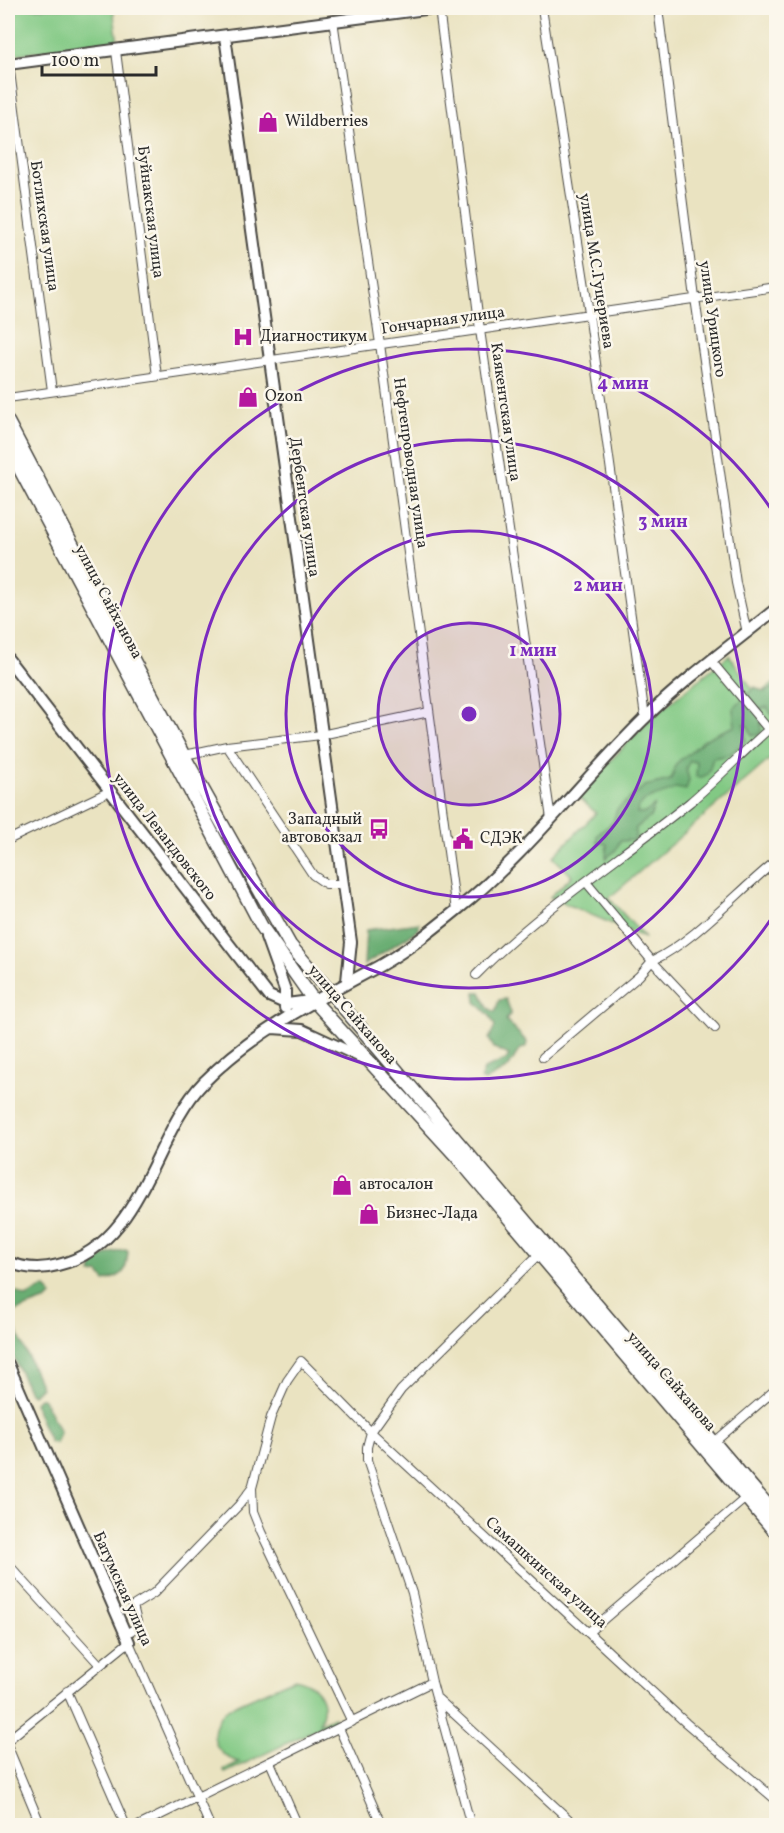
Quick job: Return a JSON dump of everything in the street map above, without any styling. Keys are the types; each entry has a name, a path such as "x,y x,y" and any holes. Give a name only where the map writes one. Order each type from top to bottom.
{"main road":[{"name":"улица Сайханова","path":"8,423 178,756 262,927 314,1001 543,1250"},
{"name":"улица Сайханова","path":"8,447 12,466 178,756 290,945 543,1250"},
{"path":"543,1250 751,1494 777,1533"},
{"path":"751,1494 777,1515"}],"street":[{"path":"8,64 433,8"},
{"name":"Каякентская улица","path":"439,8 480,330 551,819"},
{"name":"улица М.С.Гуцериева","path":"542,8 589,313 645,717"},
{"name":"улица Урицкого","path":"658,8 695,298 736,583 747,633"},
{"name":"Нефтепроводная улица","path":"333,20 380,344 456,911"},
{"name":"Дербентская улица","path":"225,36 351,942 347,981"},
{"name":"Буйнакская улица","path":"116,51 158,376"},
{"name":"Ботлихская улица","path":"8,64 52,391"},
{"name":"Гончарная улица","path":"8,398 777,287"},
{"path":"8,1262 35,1269 49,1268 71,1262 98,1245 133,1205 197,1090 222,1066 272,1028 328,992 394,957 456,911 498,875 645,717 777,609"},
{"name":"улица Левандовского","path":"8,659 269,996 286,1004"},
{"path":"712,662 769,730"},
{"path":"178,756 227,746 321,735 429,712"},
{"path":"476,975 498,953 690,802 777,723"},
{"path":"227,746 313,875 326,884 343,884"},
{"path":"8,840 110,791"},
{"path":"543,1057 639,976 652,961 669,952 690,936 777,861"},
{"path":"586,882 652,961 715,1028"},
{"path":"262,927 285,990 284,1013 272,1028"},
{"path":"286,1004 314,1001"},
{"path":"272,1028 302,1030 369,1061"},
{"path":"471,1826 432,1682 412,1593 367,1460 371,1432 401,1390 543,1250"},
{"name":"Самашкинская улица","path":"252,1488 271,1418 287,1381 301,1361 371,1432 590,1631 686,1723 777,1800"},
{"name":"Батумская улица","path":"8,1364 210,1826"},
{"path":"710,1445 777,1389"},
{"path":"8,1740 127,1639 138,1626 133,1606 154,1593 239,1505 252,1488"},
{"path":"252,1488 253,1512 261,1532 352,1722"},
{"path":"590,1631 751,1494"},
{"path":"8,1564 99,1664"},
{"path":"138,1826 432,1682"},
{"path":"67,1691 126,1826"},
{"path":"437,1698 576,1826"},
{"path":"339,1728 382,1826"},
{"path":"8,1747 42,1826"},
{"path":"270,1762 298,1826"}],"green space":[{"path":"8,8 113,8 118,43 8,55"},
{"path":"729,655 757,696 776,682 776,754 609,898 645,938 550,897 572,876 553,857 596,813 577,796 650,719"},
{"path":"755,687 764,692 776,687 776,713 771,714 767,707 760,709 761,731 758,735 752,735 748,726 744,724 746,741 729,755 713,758 709,772 704,776 696,777 697,762 690,761 686,768 689,780 686,790 676,788 642,803 637,813 645,813 655,805 650,817 636,828 635,840 620,841 615,851 606,858 607,844 597,842 597,835 613,822 617,809 645,786 670,780 680,760 707,739 735,726 733,709"},
{"path":"419,923 419,929 364,965 366,930"},
{"path":"475,992 481,992 488,1008 495,1012 499,1000 506,999 511,1013 506,1020 527,1042 526,1047 519,1050 508,1068 485,1081 481,1079 484,1069 506,1060 509,1055 494,1048 489,1039 495,1026 490,1016 476,1002"},
{"path":"128,1251 127,1263 121,1274 105,1281 99,1273 91,1274 92,1268 99,1260 109,1254"},
{"path":"45,1287 51,1296 47,1300 11,1313 11,1318 41,1387 33,1395 29,1393 8,1344 8,1294 17,1292 26,1297"},
{"path":"43,1398 60,1432 56,1443 50,1442 37,1412 35,1402"},
{"path":"294,1679 310,1684 320,1694 323,1708 319,1724 334,1717 335,1720 225,1773 223,1770 239,1762 222,1753 214,1739 214,1731 222,1715 229,1708"}],"place":[{"name":"Wildberries","path":"268,122"},
{"name":"Диагностикум","path":"243,337"},
{"name":"Ozon","path":"248,397"},
{"name":"Западный автовокзал","path":"379,829"},
{"name":"СДЭК","path":"463,839"},
{"name":"автосалон","path":"342,1185"},
{"name":"Бизнес-Лада","path":"369,1214"}]}
